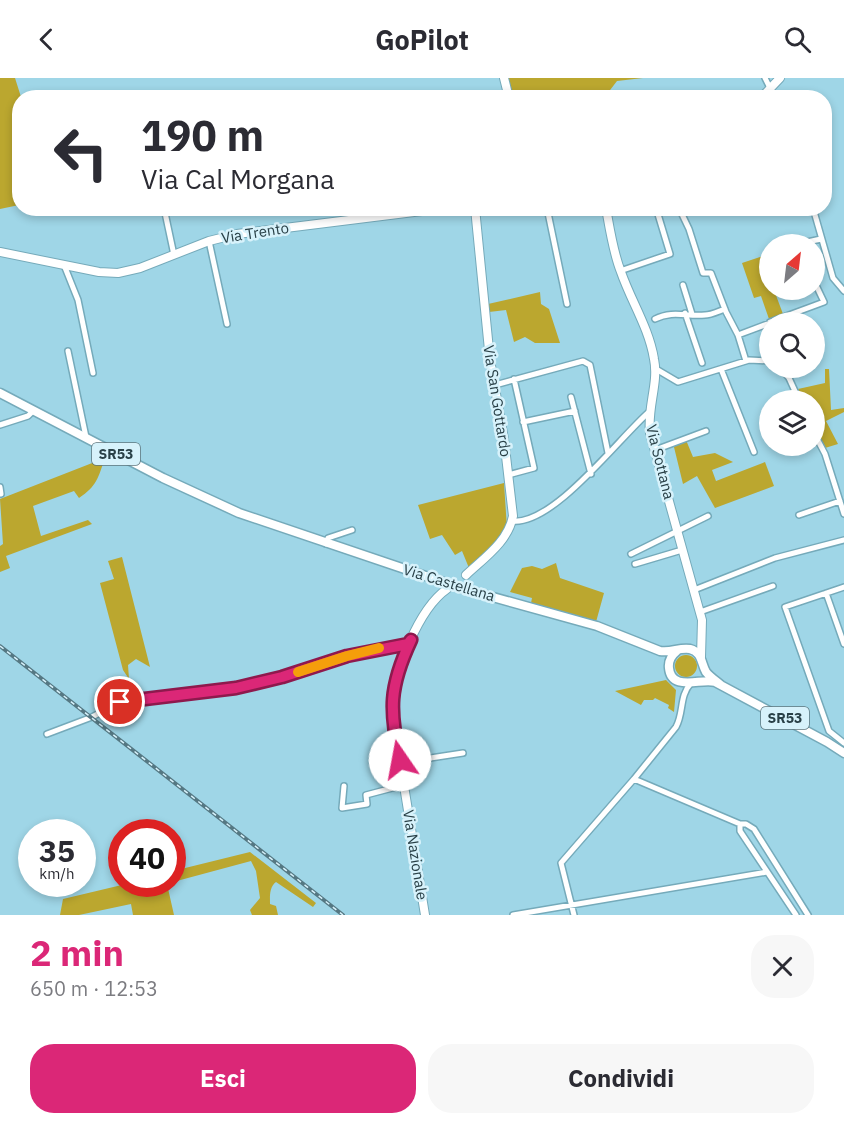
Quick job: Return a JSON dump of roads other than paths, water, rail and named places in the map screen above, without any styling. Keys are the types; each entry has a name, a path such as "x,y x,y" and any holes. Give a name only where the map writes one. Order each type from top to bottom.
{"main road":[{"name":"SR53","path":"0,393 31,413 86,437"},
{"name":"Via Castellana","path":"86,437 163,478 251,518 464,589 592,624 648,647 666,652 681,650"},
{"name":"Via Castellana","path":"648,647 669,667"},
{"name":"SR53","path":"681,650 696,651 708,674 721,685"},
{"path":"669,667 670,658 681,650"},
{"path":"693,682 702,673 702,660"},
{"name":"SR53","path":"669,667 675,679 683,683 707,680 721,685 841,746"}],"street":[{"path":"765,78 770,88 780,78"},
{"path":"166,216 174,255"},
{"name":"Via Trento","path":"0,252 108,273 130,271 210,241 237,234 351,216"},
{"name":"Via San Gottardo","path":"476,216 488,344 508,475 512,521"},
{"path":"549,216 567,304"},
{"name":"Via Sottana","path":"608,216 620,271 650,340 656,369 649,412 650,433 703,625 702,660"},
{"path":"620,271 670,254 659,216"},
{"path":"683,216 703,273 711,273 738,335 746,361"},
{"path":"815,216 820,234"},
{"path":"210,241 227,324"},
{"path":"825,251 833,278 844,291"},
{"path":"64,265 78,300 93,373"},
{"path":"683,285 692,314"},
{"path":"798,312 824,302 823,300"},
{"path":"655,319 662,315 705,315 725,309"},
{"path":"685,314 702,363"},
{"path":"738,335 759,327"},
{"path":"68,351 86,437"},
{"path":"656,369 678,382 759,359"},
{"path":"495,385 583,361 590,365 608,453"},
{"path":"721,369 754,452"},
{"path":"508,475 534,468 513,380"},
{"path":"571,397 591,474"},
{"path":"523,422 575,411"},
{"path":"466,575 502,540 511,528 512,521 527,520 545,510 591,474 608,453 649,412"},
{"path":"0,425 31,413"},
{"path":"655,450 706,431"},
{"path":"825,454 844,514"},
{"path":"800,515 840,501"},
{"path":"631,554 708,516"},
{"path":"326,544 328,537 352,530"},
{"path":"694,590 775,558 844,540"},
{"path":"635,564 682,550"},
{"name":"Via Nazionale","path":"425,915 394,732 392,698 397,674 411,640 427,612 441,593 447,589 448,584"},
{"path":"700,612 772,586"},
{"path":"841,746 829,730 785,607 844,587"},
{"path":"441,593 464,589"},
{"path":"826,593 844,644"},
{"name":"Via Sottana","path":"681,650 693,644 697,638 700,628 700,612"},
{"path":"47,734 92,717 120,702 236,688 282,677 347,656 408,644 411,640"},
{"path":"675,679 682,703"},
{"path":"574,915 561,863 634,779 677,724 684,692 693,682"},
{"path":"400,760 411,761 464,753"},
{"path":"634,779 754,829 808,915"},
{"path":"344,786 342,808 367,804 366,795 404,785"},
{"path":"740,824 740,831 796,915"},
{"path":"513,915 767,872"},
{"path":"556,908 557,915"}],"railway":[{"path":"0,646 343,915"}]}
